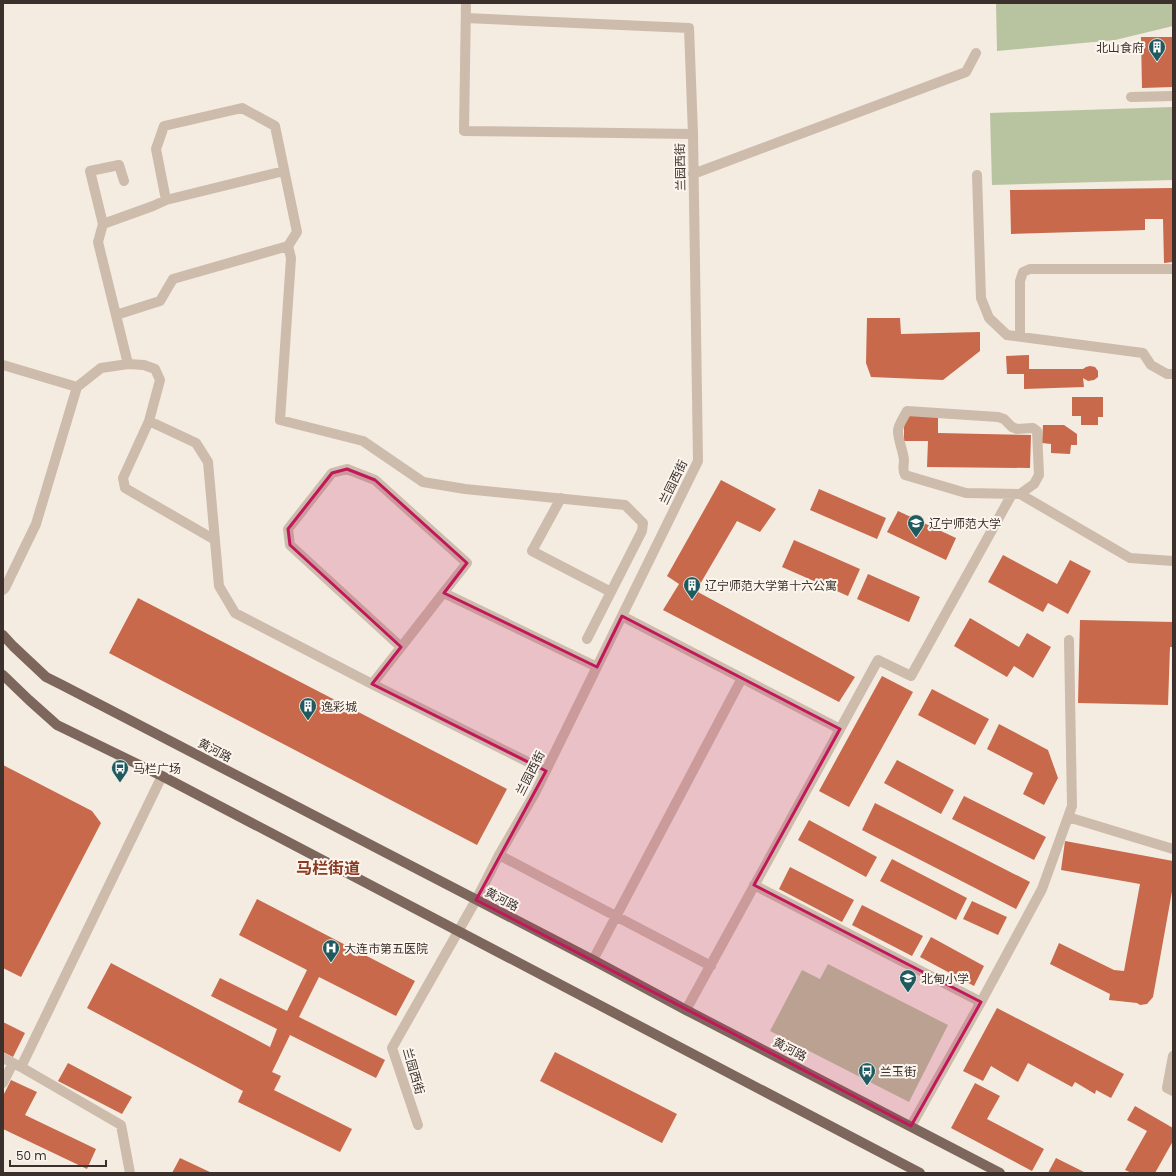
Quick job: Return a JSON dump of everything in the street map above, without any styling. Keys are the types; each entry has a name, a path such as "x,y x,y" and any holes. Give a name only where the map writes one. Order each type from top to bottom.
{"main road":[{"name":"黄河路","path":"3,635 46,677 593,960 1000,1173"},
{"path":"3,675 57,726 162,776 920,1173"}],"street":[{"name":"兰园西街","path":"418,1125 392,1048 476,900 499,855 535,794 698,461 693,134 464,131 466,3"},
{"path":"466,18 689,28 693,134"},
{"path":"693,174 966,72 976,53"},
{"path":"1131,97 1173,96"},
{"path":"116,314 160,301 173,280 288,246 297,232 274,126 242,108 164,126 156,149 166,200"},
{"path":"124,181 119,165 90,171 103,224 98,242 128,364"},
{"path":"103,224 166,200 284,171"},
{"path":"977,175 981,298 989,318 1007,335 1142,354 1150,365 1167,374 1173,374"},
{"path":"288,246 291,258 280,420 363,441 423,482 465,489 625,505 643,523 642,531 587,639"},
{"path":"1020,337 1020,281 1023,272 1030,269 1173,269"},
{"path":"3,590 36,524 77,387 101,368 128,364 144,365 155,369 160,380 149,421 123,478 125,488 215,540"},
{"path":"3,365 77,387"},
{"path":"686,1010 878,660 911,676 1016,494 1034,484 1039,475 1037,431 1033,428 1017,429 1012,427 1004,419 998,417 907,411 901,421 898,431 904,460 903,472 905,475 966,493 1016,494 1130,558 1173,561"},
{"path":"149,421 196,443 208,462 219,586 235,613 372,684 546,771"},
{"path":"372,684 467,563 375,480 347,469 332,473 288,529 290,545 401,647"},
{"path":"561,498 532,551 611,592"},
{"path":"444,593 597,667"},
{"path":"622,616 840,729"},
{"path":"911,1126 981,1002 1042,889 1072,806 1068,640"},
{"path":"593,960 742,678"},
{"path":"3,1084 17,1065 162,776"},
{"path":"1068,816 1173,849"},
{"path":"499,855 711,966"},
{"path":"754,885 981,1002"},
{"path":"1173,1056 1167,1088 1173,1091"},
{"path":"3,1058 120,1125 130,1173"}],"highlighted area":[{"path":"347,469 375,480 467,563 444,593 597,667 622,616 840,729 754,885 981,1002 911,1126 476,900 546,771 372,684 401,647 290,545 288,529 332,473"}],"green space":[{"path":"996,3 1173,3 1173,26 1115,40 997,51"},
{"path":"1173,107 1173,180 992,185 990,113"},
{"path":"828,964 948,1025 909,1102 770,1031 802,970 820,979"}],"building":[{"name":"北山食府","path":"1141,37 1173,37 1173,87 1142,88"},
{"path":"1173,188 1173,262 1164,263 1163,219 1145,219 1145,230 1011,234 1010,190"},
{"path":"867,318 900,318 901,334 980,332 980,351 943,380 871,377 866,363"},
{"path":"1029,355 1029,369 1083,369 1090,366 1095,367 1098,371 1098,377 1094,380 1088,381 1083,378 1084,387 1024,389 1024,374 1007,374 1006,356"},
{"path":"1072,397 1103,397 1103,417 1098,417 1098,425 1081,425 1081,416 1072,416"},
{"path":"904,415 938,416 938,433 1031,435 1030,468 927,467 928,441 904,441"},
{"path":"1043,425 1064,425 1077,434 1077,445 1071,445 1070,454 1051,453 1051,444 1042,443"},
{"name":"辽宁师范大学第十六公寓","path":"721,480 776,509 760,532 737,521 696,591 855,677 839,702 663,610 679,584 667,576"},
{"path":"819,489 886,518 877,539 810,510"},
{"path":"898,511 956,538 946,560 887,532"},
{"path":"794,540 860,569 848,596 782,567"},
{"path":"1003,555 1057,584 1070,560 1091,571 1068,614 1048,603 1043,612 988,582"},
{"path":"868,574 920,597 909,622 857,599"},
{"name":"逸彩城","path":"138,598 507,789 477,845 109,653"},
{"path":"970,618 1019,647 1027,633 1051,647 1033,678 1014,666 1007,677 954,646"},
{"path":"1080,620 1173,622 1173,647 1170,647 1168,705 1078,703"},
{"path":"882,676 913,692 849,807 819,791"},
{"path":"932,689 989,719 975,745 918,715"},
{"path":"999,724 1048,750 1058,778 1044,805 1023,794 1033,773 987,749"},
{"path":"897,760 954,790 941,814 884,783"},
{"path":"3,765 92,811 101,823 21,977 3,968"},
{"path":"964,796 1046,837 1034,860 952,819"},
{"path":"875,803 1030,882 1016,909 862,830"},
{"path":"809,820 877,857 866,877 798,840"},
{"path":"1065,841 1173,861 1173,886 1153,997 1147,1004 1140,1005 1137,1003 1109,1000 1110,994 1050,964 1059,943 1114,970 1124,971 1140,884 1061,870"},
{"path":"892,859 967,898 956,920 880,881"},
{"path":"790,867 854,900 842,922 779,889"},
{"path":"257,899 415,981 396,1016 319,977 299,1017 385,1060 376,1078 290,1035 272,1072 281,1076 274,1090 352,1129 340,1152 238,1102 243,1091 87,1008 111,963 270,1047 277,1029 211,996 220,978 287,1011 307,970 239,935"},
{"path":"972,901 1007,917 998,935 963,919"},
{"path":"862,905 923,936 912,956 852,925"},
{"path":"931,937 984,966 974,986 920,957"},
{"path":"997,1008 1124,1074 1111,1098 1096,1090 1095,1094 1075,1082 1072,1087 1028,1063 1018,1082 991,1066 983,1081 963,1071"},
{"path":"3,1022 25,1033 13,1057 3,1052"},
{"path":"555,1052 677,1114 662,1143 540,1081"},
{"path":"68,1063 132,1097 122,1114 58,1081"},
{"path":"11,1080 37,1092 25,1115 96,1149 87,1169 3,1129 3,1096"},
{"path":"975,1083 1000,1096 987,1119 1044,1149 1032,1171 951,1128"},
{"path":"1135,1106 1173,1128 1173,1141 1155,1173 1132,1173 1125,1170 1147,1131 1127,1120"},
{"path":"180,1158 212,1173 172,1173"},
{"path":"1056,1158 1086,1173 1048,1173"}],"place":[{"name":"北山食府","path":"1157,62"},
{"name":"辽宁师范大学","path":"916,538"},
{"name":"辽宁师范大学第十六公寓","path":"692,600"},
{"name":"逸彩城","path":"308,721"},
{"name":"马栏广场","path":"120,783"},
{"name":"大连市第五医院","path":"331,963"},
{"name":"北甸小学","path":"908,993"},
{"name":"兰玉街","path":"867,1086"}],"district":[{"name":"马栏街道","path":"328,868"}]}
